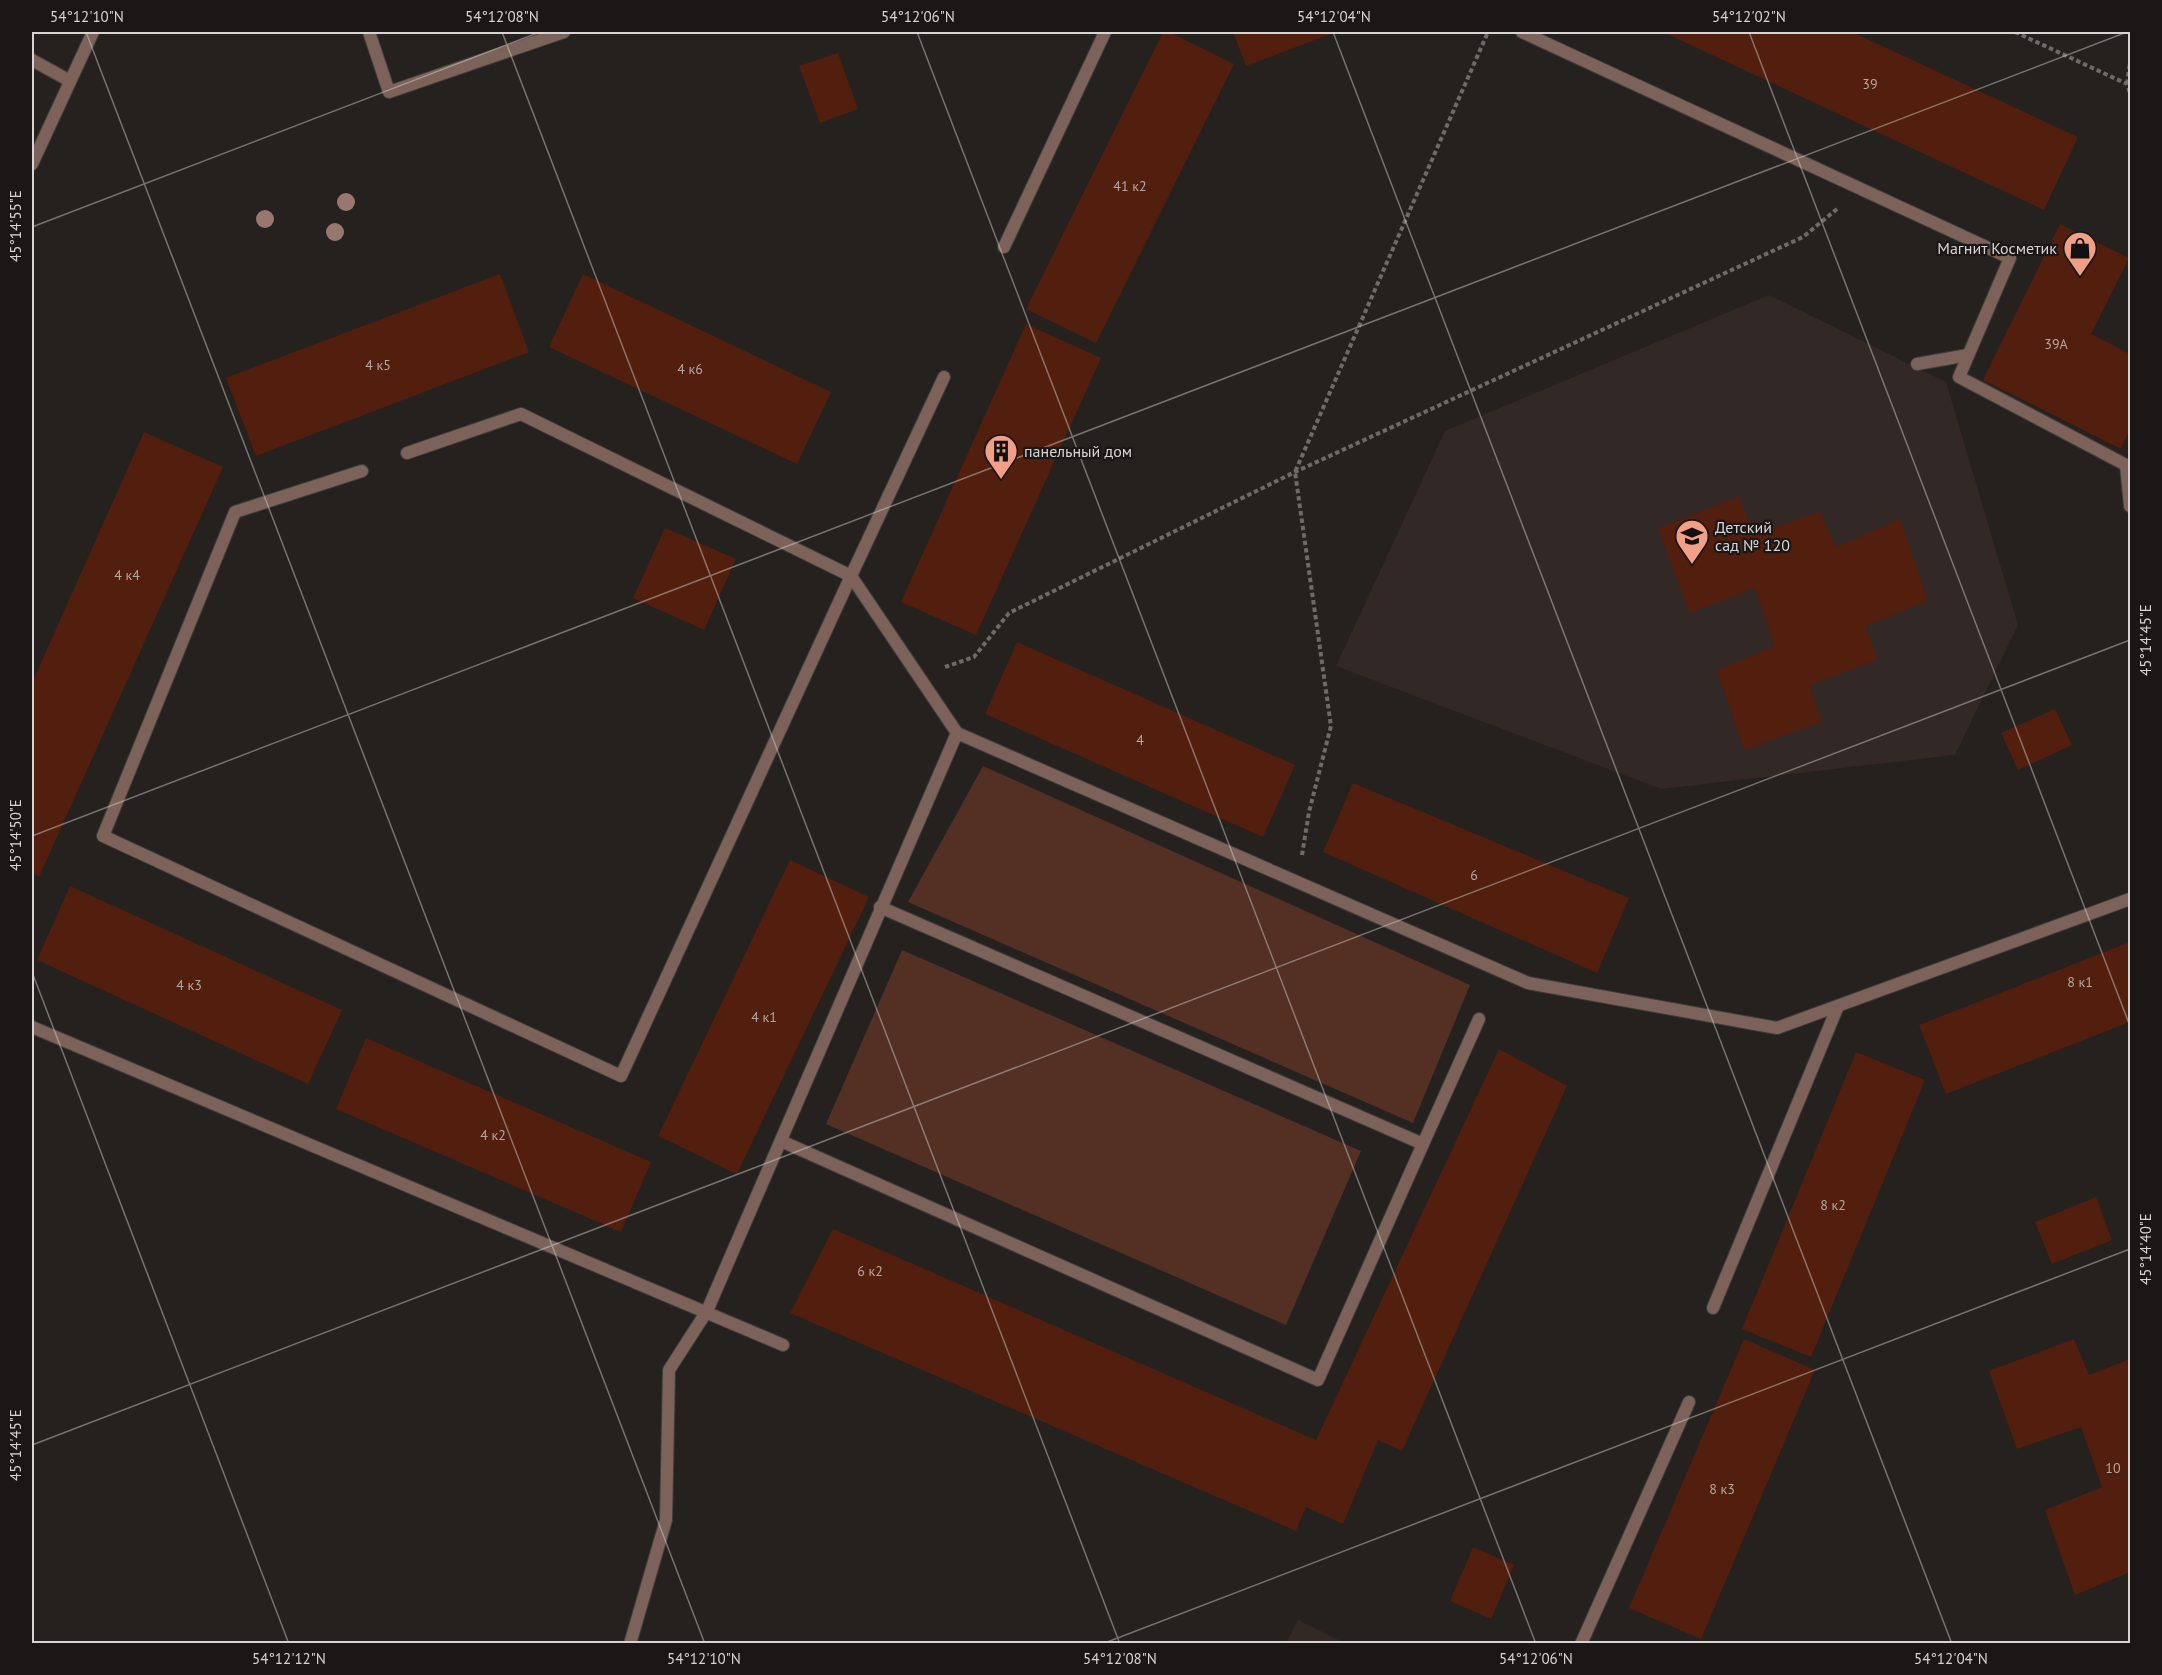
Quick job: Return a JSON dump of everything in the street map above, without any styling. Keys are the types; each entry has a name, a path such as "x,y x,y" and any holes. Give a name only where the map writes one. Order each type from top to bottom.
{"lane":[{"path":"32,164 93,32"},
{"path":"369,32 390,92 564,32"},
{"path":"1004,247 1105,32"},
{"path":"1522,32 2010,258 1959,377 2128,461 2130,506"},
{"path":"32,60 70,81"},
{"path":"1917,364 1968,355"},
{"path":"362,471 235,512 103,836 621,1076 944,377"},
{"path":"407,453 521,414 851,576 957,733 1528,983 1777,1028 2130,899"},
{"path":"630,1644 666,1520 669,1370 706,1311 957,733"},
{"path":"880,907 1423,1144"},
{"path":"1713,1308 1838,1006"},
{"path":"781,1141 1318,1380 1479,1019"},
{"path":"32,1027 783,1345"},
{"path":"1581,1644 1689,1402"}],"path":[{"path":"1298,882 1309,812 1331,726 1295,472 1488,32"},
{"path":"2015,32 2127,84"},
{"path":"2130,62 2127,84 2130,93"},
{"path":"919,677 974,657 1009,613 1295,472 1803,237 1860,189"}],"shaded area":[{"name":"Детский сад № 120","path":"1769,295 1946,382 2018,625 1955,755 1661,789 1336,666 1445,431"},
{"path":"983,766 1470,985 1413,1123 908,902"},
{"path":"902,950 1361,1151 1286,1325 826,1124"},
{"path":"1298,1620 1345,1643 1286,1643"}],"building":[{"path":"1163,32 1169,32 1234,64 1096,343 1026,309"},
{"path":"1233,32 1336,32 1246,66"},
{"path":"1663,32 1852,32 2078,137 2044,210"},
{"path":"838,53 858,109 820,123 799,66"},
{"path":"2060,224 2129,258 2091,334 2130,354 2130,429 2121,449 1983,380"},
{"path":"500,274 529,352 256,456 226,378"},
{"path":"583,274 831,392 797,464 549,347"},
{"name":"панельный дом","path":"1026,324 1101,358 976,635 901,602"},
{"path":"144,432 223,467 39,877 32,873 32,683"},
{"path":"1739,496 1754,535 1820,511 1836,547 1900,519 1928,601 1865,626 1878,660 1809,685 1822,722 1744,750 1717,670 1775,646 1755,588 1690,613 1658,528"},
{"path":"665,528 736,559 704,630 633,598"},
{"path":"1017,642 1295,765 1263,837 985,714"},
{"path":"2055,709 2072,745 2018,770 2001,733"},
{"path":"1353,783 1629,898 1597,973 1323,852"},
{"path":"790,860 869,897 737,1174 658,1136"},
{"path":"70,886 342,1010 308,1084 37,960"},
{"path":"2130,942 2130,1022 1946,1094 1919,1025"},
{"path":"366,1038 651,1162 621,1232 336,1109"},
{"path":"1499,1049 1567,1086 1402,1451 1378,1440 1343,1524 1306,1507 1296,1531 790,1313 833,1229 1316,1440"},
{"path":"1856,1052 1925,1080 1811,1357 1742,1329"},
{"path":"2096,1197 2112,1240 2052,1264 2035,1222"},
{"path":"1744,1339 1815,1370 1701,1639 1629,1608"},
{"path":"2074,1339 2089,1375 2130,1359 2130,1572 2075,1595 2045,1510 2102,1487 2081,1427 2017,1449 1989,1371"},
{"path":"1473,1547 1514,1565 1491,1619 1450,1601"}],"place":[{"name":"Магнит Косметик","path":"2080,277"},
{"name":"панельный дом","path":"1001,480"},
{"name":"Детский сад № 120","path":"1692,565"}]}
